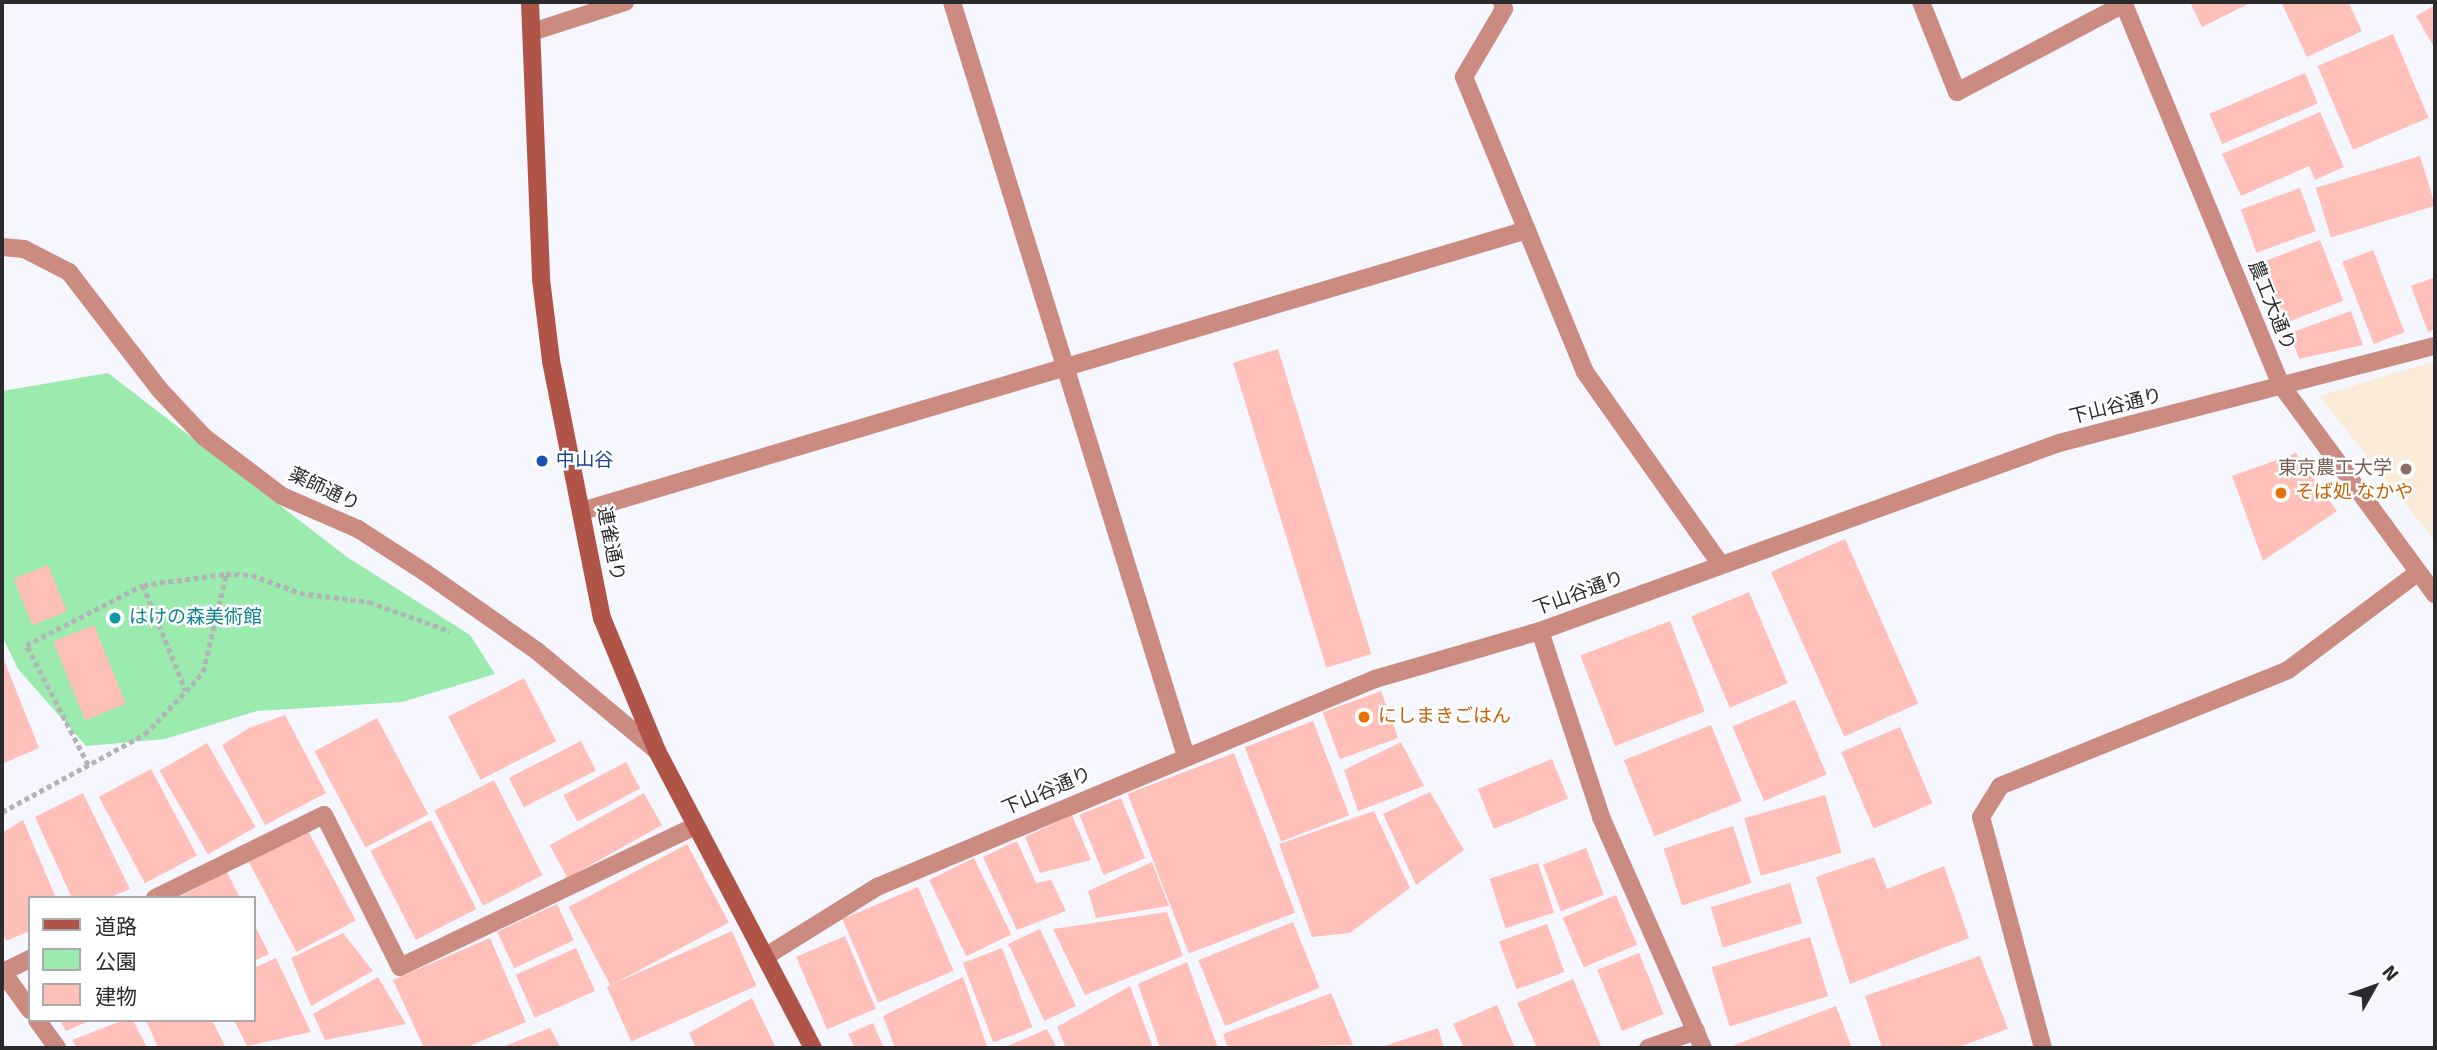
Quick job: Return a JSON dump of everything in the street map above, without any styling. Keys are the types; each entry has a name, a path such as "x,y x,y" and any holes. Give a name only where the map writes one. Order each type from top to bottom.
{"main road":[{"name":"連雀通り","path":"530,2 541,279 551,360 602,618 657,751 813,1048"}],"street":[{"path":"532,32 625,2"},
{"path":"952,2 1186,755"},
{"path":"1502,2 1504,9 1464,77 1586,372 1721,565"},
{"path":"1921,2 1957,92 2123,3"},
{"name":"農工大通り","path":"2123,3 2281,385 2435,596"},
{"path":"582,511 1063,365 1527,230"},
{"name":"薬師通り","path":"2,247 23,249 69,272 159,389 204,437 282,496 358,529 500,624 657,751"},
{"name":"下山谷通り","path":"766,956 877,887 1186,755 1375,678 1539,631 2059,443 2435,346"},
{"path":"2043,1048 1981,817 2000,786 2288,670 2417,573"},
{"path":"1539,631 1601,817 1700,1040 1648,1048"},
{"path":"159,896 324,815 400,967 695,826"},
{"path":"28,960 2,971 28,1007"},
{"path":"38,1022 57,1048"}],"path":[{"path":"88,765 26,645 143,586 226,574 252,575 300,593 369,602 445,631 500,624"},
{"path":"2,812 145,734 203,673 226,574"},
{"path":"143,586 186,691"}],"shaded area":[{"name":"東京農工大学","path":"2435,361 2435,541 2319,396"}],"green space":[{"path":"108,373 347,557 470,635 495,674 402,702 257,711 165,739 86,746 18,669 2,636 2,391"}],"building":[{"path":"2190,2 2252,2 2202,27"},
{"path":"2281,2 2348,2 2362,31 2307,57"},
{"path":"2435,5 2435,49 2416,16"},
{"path":"2393,34 2429,118 2353,150 2318,66"},
{"path":"2305,73 2318,103 2222,144 2209,114"},
{"path":"2320,112 2344,167 2315,180 2309,166 2241,196 2222,154"},
{"path":"2420,156 2435,206 2331,238 2316,188"},
{"path":"2300,188 2316,231 2257,253 2241,210"},
{"path":"2320,240 2343,301 2284,323 2261,263"},
{"path":"2373,250 2405,332 2374,344 2342,262"},
{"path":"2435,277 2435,329 2428,332 2411,286"},
{"path":"2351,311 2363,345 2299,359 2290,333"},
{"path":"1278,349 1371,654 1326,668 1233,363"},
{"name":"そば処 なかや","path":"2296,453 2337,511 2263,561 2232,476"},
{"path":"1845,539 1918,703 1844,736 1771,572"},
{"path":"48,565 67,611 32,625 14,579"},
{"path":"1749,592 1788,683 1730,708 1691,617"},
{"path":"1670,621 1705,712 1615,746 1580,655"},
{"path":"94,625 126,704 85,720 53,641"},
{"path":"2,655 39,748 2,764"},
{"path":"524,678 556,741 480,780 448,717"},
{"path":"1381,691 1398,738 1340,759 1323,712"},
{"path":"1795,700 1827,775 1764,801 1732,727"},
{"path":"285,715 326,793 265,825 222,745 249,728"},
{"path":"377,718 428,814 365,848 314,751"},
{"path":"1313,721 1349,815 1281,841 1245,747"},
{"path":"1711,725 1742,801 1655,836 1624,760"},
{"path":"1900,727 1932,803 1874,828 1841,752"},
{"path":"581,741 596,770 524,807 509,778"},
{"path":"1401,742 1424,786 1358,811 1344,770"},
{"path":"207,743 256,827 208,855 159,770"},
{"path":"1234,753 1295,913 1189,953 1128,794"},
{"path":"1552,759 1568,799 1494,829 1478,789"},
{"path":"626,762 640,788 577,822 563,795"},
{"path":"151,769 197,856 145,883 99,797"},
{"path":"494,780 543,875 483,906 434,810"},
{"path":"1430,792 1464,850 1416,885 1383,814"},
{"path":"83,793 130,889 113,896 71,896 35,817"},
{"path":"644,793 662,825 567,878 550,845"},
{"path":"1825,795 1842,853 1761,876 1744,818"},
{"path":"1121,798 1145,858 1104,875 1079,815"},
{"path":"1374,811 1410,888 1350,933 1312,937 1279,844"},
{"path":"1072,815 1091,860 1040,873 1025,837"},
{"path":"23,820 55,896 28,896 28,932 6,941 2,930 2,833"},
{"path":"431,820 476,909 416,940 370,851"},
{"path":"1733,826 1752,883 1682,906 1664,849"},
{"path":"306,827 356,921 297,952 247,858"},
{"path":"1017,841 1036,883 1051,880 1066,911 1017,930 983,857"},
{"path":"687,844 729,923 610,985 569,907"},
{"path":"1586,848 1604,895 1561,911 1543,864"},
{"path":"1874,857 1887,889 1944,866 1969,938 1850,984 1816,877"},
{"path":"974,858 1011,934 966,956 929,880"},
{"path":"1152,862 1169,906 1096,918 1088,891"},
{"path":"1538,863 1554,912 1506,928 1489,879"},
{"path":"227,872 239,896 182,896"},
{"path":"1790,883 1802,923 1723,947 1711,907"},
{"path":"918,887 954,971 878,1003 843,919"},
{"path":"1616,895 1637,945 1584,967 1563,918"},
{"path":"557,904 574,940 514,968 497,932"},
{"path":"1167,912 1183,956 1085,995 1053,929"},
{"path":"1293,922 1320,988 1225,1026 1198,960"},
{"path":"1547,924 1564,972 1517,989 1499,941"},
{"path":"256,928 269,954 256,960"},
{"path":"1040,929 1076,1006 1044,1021 1008,944"},
{"path":"732,931 756,986 631,1042 607,987"},
{"path":"343,933 373,971 311,1006 291,958"},
{"path":"845,936 876,1009 827,1029 796,957"},
{"path":"1810,937 1828,996 1730,1026 1712,967"},
{"path":"490,938 526,1022 465,1048 424,1048 393,980"},
{"path":"576,948 595,991 535,1018 516,975"},
{"path":"1002,948 1032,1027 993,1042 963,963"},
{"path":"1639,953 1664,1014 1622,1031 1597,970"},
{"path":"1980,956 2008,1029 1956,1048 1882,1048 1865,996"},
{"path":"276,958 311,1032 247,1046 235,1022 256,1022 256,967"},
{"path":"1187,962 1218,1048 1160,1048 1138,984"},
{"path":"378,977 406,1024 325,1040 313,1014"},
{"path":"963,977 987,1046 895,1048 883,1016"},
{"path":"1573,979 1601,1046 1537,1048 1517,1003"},
{"path":"1130,986 1153,1048 1066,1048 1057,1027"},
{"path":"1331,993 1353,1045 1228,1048 1223,1034"},
{"path":"752,998 776,1048 696,1048 689,1033"},
{"path":"1497,1005 1515,1048 1464,1048 1453,1024"},
{"path":"1836,1006 1852,1048 1727,1048"},
{"path":"60,1022 86,1022 66,1031"},
{"path":"119,1022 134,1022 147,1048 77,1048 72,1040"},
{"path":"147,1022 213,1022 226,1048 158,1048"},
{"path":"873,1023 884,1048 855,1048 848,1034"},
{"path":"550,1028 561,1048 500,1048"},
{"path":"1438,1028 1444,1048 1379,1048"},
{"path":"1047,1029 1057,1048 1003,1048"}],"place":[{"name":"中山谷","path":"542,461"},
{"name":"東京農工大学","path":"2406,469"},
{"name":"そば処 なかや","path":"2281,493"},
{"name":"はけの森美術館","path":"115,618"},
{"name":"にしまきごはん","path":"1364,717"}]}
